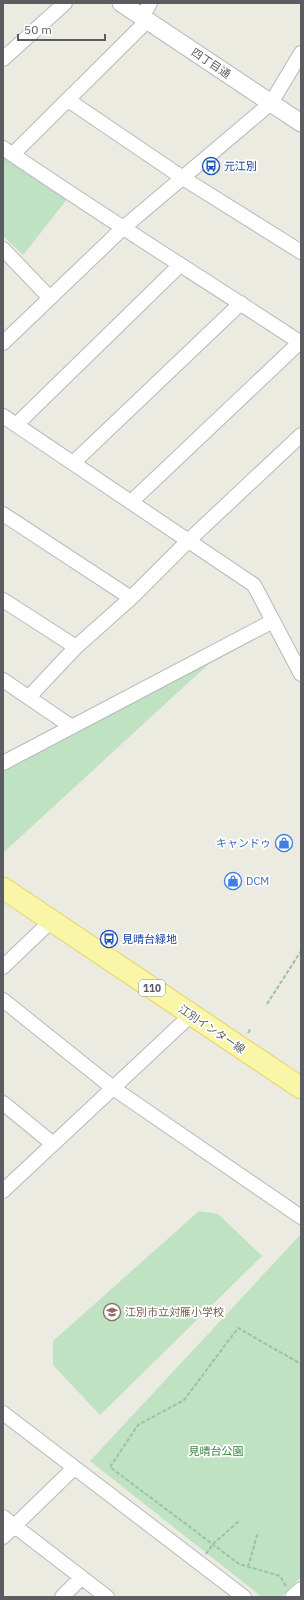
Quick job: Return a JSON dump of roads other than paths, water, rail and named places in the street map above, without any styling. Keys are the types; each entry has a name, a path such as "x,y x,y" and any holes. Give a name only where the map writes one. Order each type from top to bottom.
{"main road":[{"name":"江別インター線","path":"3,888 301,1088"}],"street":[{"path":"3,59 65,3"},
{"name":"四丁目通","path":"121,3 146,14 301,123"},
{"path":"131,502 300,342 123,228 8,151 68,100 146,14"},
{"path":"3,343 123,228 271,103 301,53"},
{"path":"68,100 183,178 301,252"},
{"path":"3,249 50,298"},
{"path":"16,425 180,265"},
{"path":"73,463 241,303"},
{"path":"3,416 254,585 301,674"},
{"path":"29,697 76,647 131,598 188,541 301,435"},
{"path":"3,514 131,598"},
{"path":"3,600 76,647"},
{"path":"4,761 72,727 273,621"},
{"path":"3,680 72,727"},
{"path":"3,967 51,920"},
{"path":"3,1000 113,1088 301,1217"},
{"path":"3,1191 191,1015"},
{"path":"3,1103 53,1144"},
{"path":"3,1413 244,1597"},
{"path":"3,1537 9,1522 74,1468"},
{"path":"9,1522 106,1597"},
{"path":"62,1597 82,1578"}],"place":[{"name":"元江別","path":"211,166"},
{"name":"キャンドゥ","path":"284,843"},
{"name":"DCM","path":"233,881"},
{"name":"見晴台緑地","path":"109,939"},
{"name":"江別市立対雁小学校","path":"112,1312"}],"park label":[{"name":"見晴台公園","path":"216,1451"}]}
